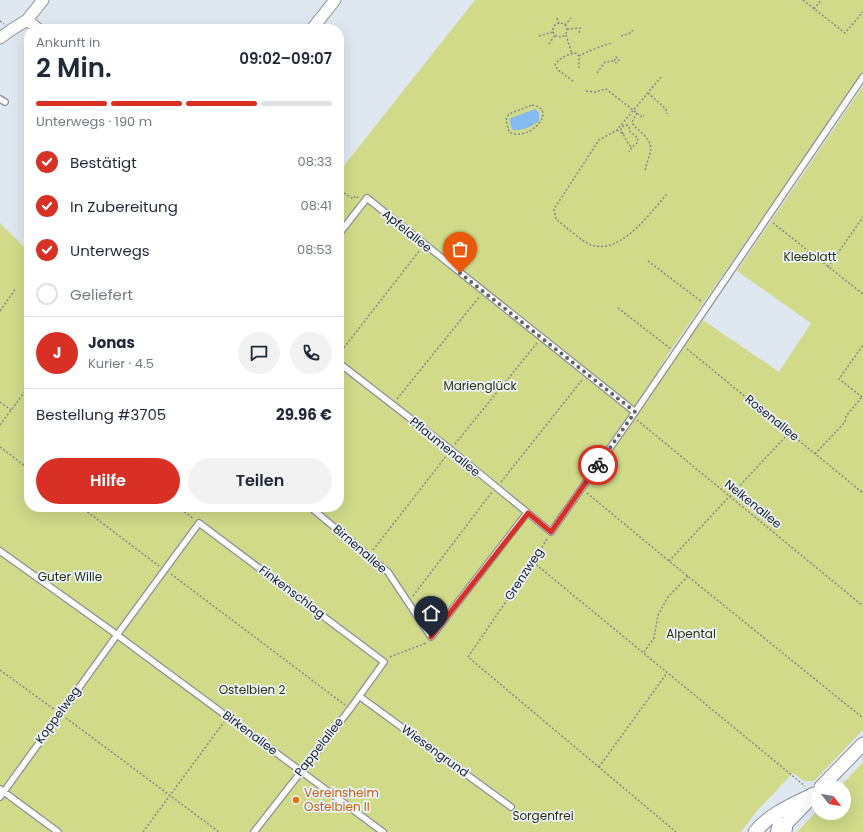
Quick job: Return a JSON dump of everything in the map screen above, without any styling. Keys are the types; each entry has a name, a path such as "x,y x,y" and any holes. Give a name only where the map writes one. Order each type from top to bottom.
{"street":[{"path":"0,38 27,20 43,0"},
{"path":"316,24 335,0"},
{"path":"27,20 32,24"},
{"path":"829,780 863,744"},
{"path":"755,832 767,820 777,813 811,795"},
{"path":"780,831 811,798"}],"lane":[{"path":"551,532 634,414 863,77"},
{"path":"344,228 366,200"},
{"name":"Apfelallee","path":"366,200 634,414"},
{"name":"Pflaumenallee","path":"344,367 393,404 551,532"},
{"name":"Birnenallee","path":"316,512 388,572 431,637"},
{"path":"431,637 528,513"},
{"name":"Koppelweg","path":"1,793 199,523"},
{"name":"Finkenschlag","path":"199,523 384,662"},
{"path":"0,551 117,634"},
{"name":"Birkenallee","path":"117,634 383,832"},
{"name":"Pappelallee","path":"254,832 300,771 350,709 384,662"},
{"name":"Wiesengrund","path":"359,696 511,807"},
{"path":"1,793 58,832"}],"path":[{"path":"804,0 846,33 863,12"},
{"path":"814,9 821,0"},
{"path":"557,18 559,23 565,25 567,29 566,35 572,54"},
{"path":"565,25 571,18"},
{"path":"559,23 553,28 553,32 559,38 566,35"},
{"path":"567,29 580,28 579,34"},
{"path":"621,36 630,34 633,30"},
{"path":"539,36 553,32"},
{"path":"549,44 555,35"},
{"path":"579,56 608,43 613,43"},
{"path":"573,81 558,70 555,65 558,61 572,54 576,53 579,56"},
{"path":"579,56 579,68"},
{"path":"597,73 605,62 614,61"},
{"path":"661,78 617,130 599,140 554,210 556,219 590,244 600,247 615,244 629,234 642,223 667,194"},
{"path":"586,91 595,92 606,89 642,117 644,115"},
{"path":"648,93 666,109 667,114"},
{"path":"532,105 537,107 542,110 543,114 541,122 535,128 527,132 516,134 510,132 507,126 506,120 510,114 528,106 532,105"},
{"path":"637,113 632,122 633,126 649,140 651,145 645,172"},
{"path":"629,152 637,143 638,138 630,132 629,126 623,126 621,129 623,134 629,145 632,147"},
{"path":"617,130 623,134"},
{"path":"344,193 353,199 356,196 366,200"},
{"path":"828,267 863,217"},
{"path":"767,218 863,294"},
{"path":"344,348 424,245"},
{"path":"648,261 707,306"},
{"path":"0,311 16,288"},
{"path":"393,404 483,292"},
{"path":"618,308 675,352"},
{"name":"Rosenallee","path":"681,344 863,493"},
{"path":"815,454 845,422 846,416 863,398 839,379 863,345"},
{"path":"0,425 24,393"},
{"path":"0,402 11,410"},
{"name":"Nelkenallee","path":"634,414 729,496 863,606"},
{"path":"669,561 789,433"},
{"path":"0,447 24,465"},
{"path":"582,488 669,561 863,718"},
{"path":"88,512 350,709"},
{"path":"185,512 199,523"},
{"name":"Grenzweg","path":"551,532 533,562 468,657 599,767"},
{"path":"533,562 667,672 811,785"},
{"path":"644,653 654,638 658,615 668,597 688,576"},
{"path":"384,662 391,656 427,642 431,637"},
{"path":"0,670 218,832"},
{"path":"667,672 599,767 676,832"},
{"path":"143,832 228,716"}],"green space":[{"path":"475,0 863,0 863,73 668,354 636,410 703,320 779,372 811,323 737,271 863,86 863,730 815,780 804,781 793,773 756,812 741,832 0,832 0,223 24,247 24,512 344,512 344,166"},
{"path":"863,762 863,832 797,832 811,817 811,820 851,820 851,780 846,780"}],"water":[{"path":"535,109 539,113 539,121 527,128 513,130 510,122 511,118"}],"way so far":[{"path":"460,273 635,412 598,465"}],"place":[{"name":"Vereinsheim Ostelbien II","path":"296,800"}],"route":[{"path":"431,637 528,513 551,532 598,465"}],"park label":[{"name":"Kleeblatt","path":"810,257"},
{"name":"Marienglück","path":"480,386"},
{"name":"Guter Wille","path":"70,577"},
{"name":"Alpental","path":"691,634"},
{"name":"Ostelbien 2","path":"252,690"},
{"name":"Sorgenfrei","path":"543,816"}]}
